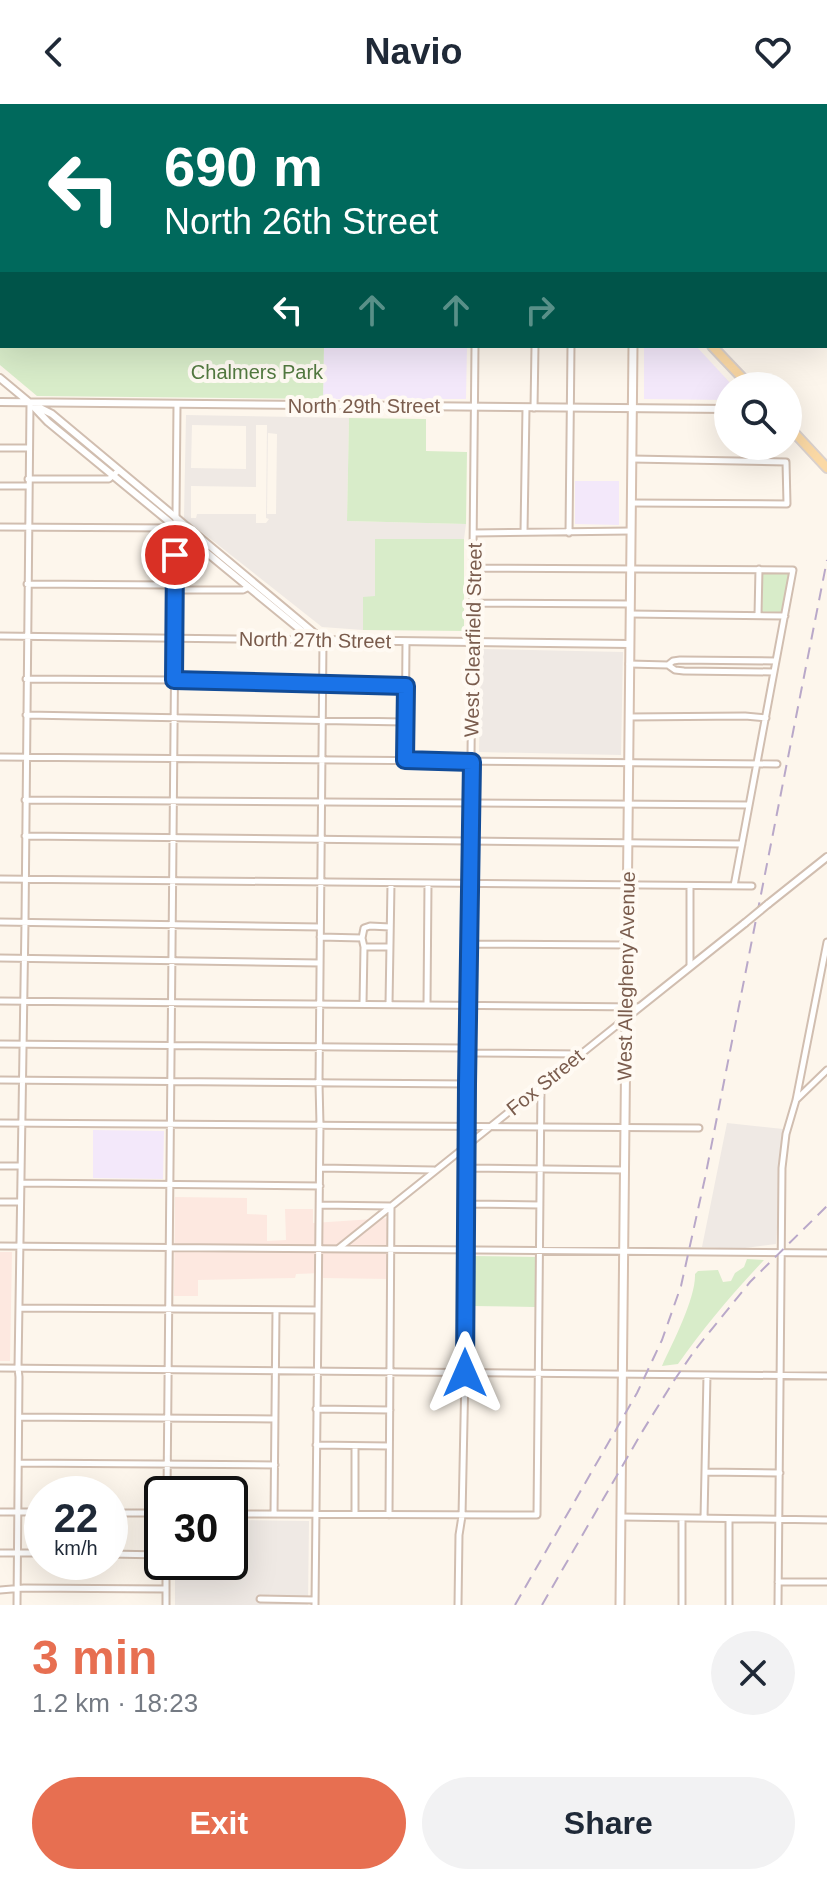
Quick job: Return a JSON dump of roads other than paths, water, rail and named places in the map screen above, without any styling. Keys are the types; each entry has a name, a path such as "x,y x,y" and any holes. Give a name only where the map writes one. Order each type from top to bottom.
{"main road":[{"name":"West Allegheny Avenue","path":"620,1605 633,348"},
{"path":"714,348 737,372"},
{"path":"802,441 827,468"}],"street":[{"name":"West Clearfield Street","path":"458,1605 465,1373 475,348"},
{"path":"534,408 535,348"},
{"path":"569,533 571,348"},
{"path":"0,378 48,422 176,517 302,631 323,640 315,1602 260,1599"},
{"name":"North 29th Street","path":"0,402 714,409"},
{"path":"17,1605 30,403"},
{"path":"167,1476 177,405"},
{"path":"524,532 526,408"},
{"path":"0,448 29,448"},
{"path":"631,503 787,504 786,462 632,459"},
{"path":"0,486 109,479 117,473"},
{"path":"117,473 176,528 251,584"},
{"path":"0,527 176,528"},
{"path":"474,533 631,531"},
{"path":"474,568 793,570 734,886"},
{"path":"758,615 759,569"},
{"path":"27,584 169,585 182,590 243,590 251,584"},
{"path":"473,603 630,604"},
{"path":"630,614 785,616"},
{"name":"North 27th Street","path":"0,636 630,644"},
{"path":"405,760 406,642"},
{"path":"668,665 680,660 776,661"},
{"path":"629,664 668,665 684,671 774,672"},
{"path":"26,679 322,682 406,686"},
{"path":"26,715 405,722"},
{"path":"629,717 766,718"},
{"path":"0,757 777,764"},
{"path":"25,800 749,805"},
{"path":"25,836 742,844"},
{"name":"Fox Street","path":"338,1248 827,857"},
{"path":"0,879 752,886"},
{"path":"389,1004 391,884"},
{"path":"427,1004 428,884"},
{"path":"690,886 690,965"},
{"path":"0,922 320,927"},
{"path":"363,1004 364,928 390,927"},
{"path":"320,937 362,938"},
{"path":"778,1605 782,1168 786,1134 796,1100 827,942"},
{"path":"469,944 627,945"},
{"path":"364,947 389,947"},
{"path":"0,958 320,963"},
{"path":"0,1001 640,1007"},
{"path":"0,1044 462,1048 473,1053 580,1054"},
{"path":"796,1100 827,1070"},
{"path":"0,1080 467,1084"},
{"path":"248,1514 537,1515 541,1085"},
{"path":"0,1123 699,1128"},
{"path":"0,1166 21,1166"},
{"path":"320,1168 434,1170"},
{"path":"467,1168 624,1170"},
{"path":"21,1183 320,1186"},
{"path":"0,1202 20,1202"},
{"path":"467,1204 540,1205"},
{"path":"320,1205 391,1206 389,1515"},
{"path":"0,1246 827,1253"},
{"path":"19,1308 317,1310"},
{"path":"274,1514 276,1310"},
{"path":"0,1368 827,1376"},
{"path":"704,1518 707,1375"},
{"path":"316,1409 390,1410"},
{"path":"19,1417 275,1419"},
{"path":"316,1445 389,1446"},
{"path":"355,1446 355,1514"},
{"path":"19,1463 275,1465"},
{"path":"705,1472 780,1473"},
{"path":"0,1512 24,1512"},
{"path":"621,1517 827,1520"},
{"path":"682,1519 682,1605"},
{"path":"729,1519 729,1605"},
{"path":"0,1553 24,1553"},
{"path":"166,1580 166,1605"},
{"path":"778,1582 827,1582"},
{"path":"0,1590 166,1589"}],"railway":[{"path":"515,1605 637,1393 662,1340 681,1286 827,560"},
{"path":"542,1605 642,1432 695,1350 750,1282 827,1206"}],"park label":[{"name":"Chalmers Park","path":"257,372"}]}
